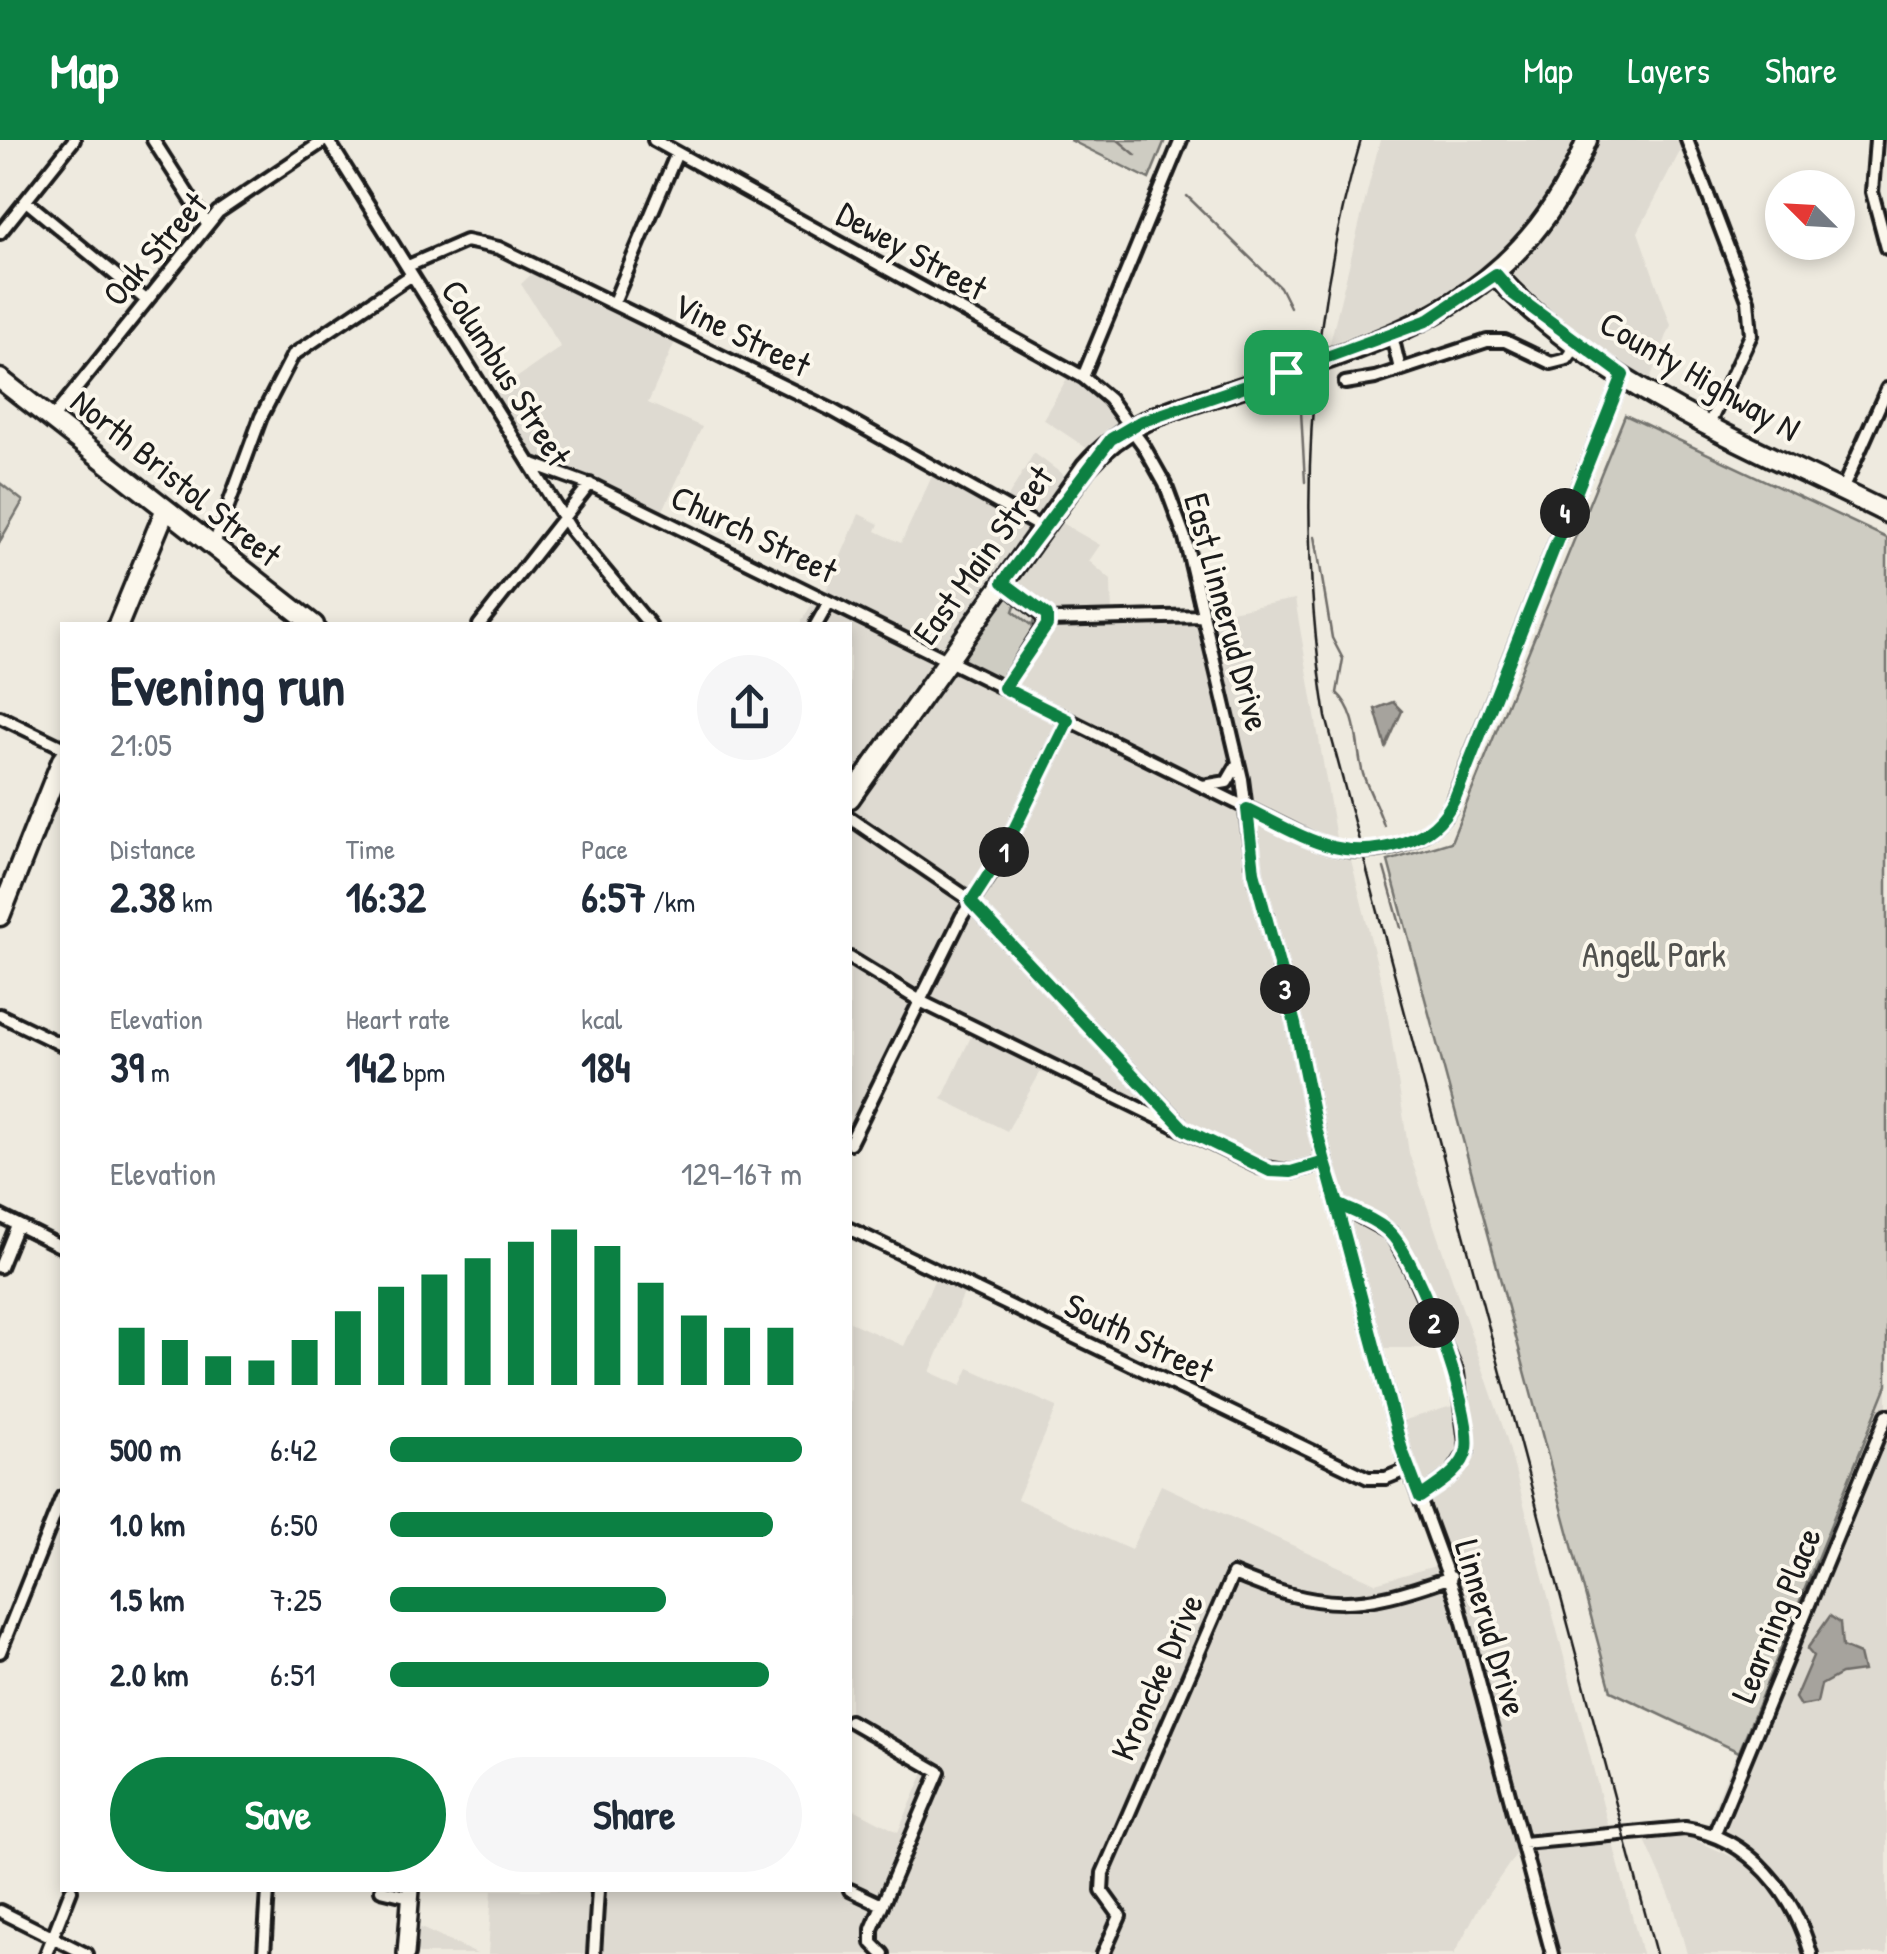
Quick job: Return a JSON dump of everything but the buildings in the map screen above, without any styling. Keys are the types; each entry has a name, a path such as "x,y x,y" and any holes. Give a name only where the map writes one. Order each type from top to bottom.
{"main road":[{"name":"East Main Street","path":"852,795 947,661 1008,586 1042,528 1086,467 1111,439 1129,428 1392,336 1439,314 1496,274 1543,225 1566,190 1587,140"},
{"name":"County Highway N","path":"1496,274 1508,290 1623,375 1710,424 1887,513"},
{"name":"North Bristol Street","path":"0,379 310,622"},
{"path":"119,622 165,511"},
{"path":"147,555 168,535 186,527"},
{"path":"0,916 60,765"},
{"path":"406,1954 410,1894"}],"street":[{"path":"0,234 74,140"},
{"path":"153,140 208,224"},
{"name":"Oak Street","path":"50,420 218,212 326,140"},
{"name":"Columbus Street","path":"326,140 563,516 648,622"},
{"name":"Dewey Street","path":"654,140 1083,377 1109,399 1129,428"},
{"path":"1083,377 1182,140"},
{"path":"1687,140 1748,300 1752,326 1710,424"},
{"path":"1876,140 1872,192 1887,248"},
{"path":"614,302 677,153"},
{"path":"26,201 146,300"},
{"name":"Vine Street","path":"213,548 272,397 293,355 410,270 458,244 480,242 614,302 832,410 1042,528"},
{"path":"1392,336 1400,369"},
{"path":"1345,382 1492,340 1505,341 1551,363 1568,359 1578,344"},
{"name":"Church Street","path":"533,464 590,484 1247,809 1324,846 1349,852 1388,847 1436,827 1455,798 1623,375"},
{"path":"1842,490 1887,389"},
{"name":"East Linnerud Drive","path":"1129,428 1165,484 1184,538 1238,762 1254,872 1338,1204"},
{"path":"481,622 590,484"},
{"path":"1008,586 1046,617 1203,616"},
{"path":"818,622 828,602"},
{"path":"1004,688 1046,617"},
{"path":"0,717 60,746"},
{"path":"852,1140 971,902 1002,854 1068,720"},
{"name":"East Linnerud Drive","path":"1198,785 1222,786 1233,776 1238,762"},
{"path":"852,819 971,902 1184,1129"},
{"path":"852,959 922,1002 1270,1171 1291,1172 1325,1162"},
{"path":"0,1014 60,1044"},
{"path":"1338,1204 1391,1233 1456,1373 1467,1451 1452,1474 1420,1497"},
{"name":"Linnerud Drive","path":"1338,1204 1408,1469 1450,1577 1552,1954"},
{"path":"0,1216 60,1246"},
{"path":"0,1267 17,1224"},
{"name":"South Street","path":"852,1231 1368,1478 1386,1478 1408,1469"},
{"name":"Learning Place","path":"1714,1835 1887,1415"},
{"path":"0,1652 60,1501"},
{"name":"Kroncke Drive","path":"1103,1954 1120,1916 1102,1891 1103,1873 1233,1574 1299,1600 1324,1604 1357,1602 1450,1577"},
{"path":"852,1722 939,1772 882,1904 872,1943 883,1954"},
{"path":"1523,1843 1685,1828 1714,1835 1763,1869 1788,1895 1811,1954"},
{"path":"852,1891 882,1904"},
{"path":"46,1954 70,1892"},
{"path":"264,1954 268,1892"},
{"path":"594,1954 598,1892"},
{"path":"0,1912 86,1954"}],"shaded area":[{"path":"1380,140 1686,140 1638,232 1671,325 1646,389 1496,275 1326,359"},
{"path":"539,267 678,335 648,403 702,427 659,519 533,464 489,397 561,347 521,284"},
{"path":"1072,370 1129,428 1097,455 1043,419"},
{"path":"1034,453 1074,483 1051,517 1100,545 1089,561 1111,580 1112,618 1203,616 1295,599 1338,850 1349,852 1385,996 1409,1153 1506,1436 1642,1954 1552,1954 1523,1844 1478,1909 1454,1954 488,1954 492,1892 852,1892 852,1808 898,1832 928,1764 852,1722 852,1323 904,1346 938,1272 967,1286 930,1372 961,1386 969,1368 1057,1407 1017,1499 1131,1550 1161,1485 1375,1583 1446,1563 1395,1423 1462,1403 1447,1348 1375,1348 1325,1162 1281,1172 1073,1075 1040,1073 1007,1131 942,1099 975,1028 922,1002 852,1139 852,622 801,622 817,596 823,598 859,514 879,524 876,531 901,543 935,470 1002,507"},
{"path":"1393,702 1402,711 1386,747 1375,709"},
{"path":"1887,1385 1887,1954 1687,1954 1673,1903 1645,1840 1686,1836 1733,1857 1739,1841 1707,1824"},
{"path":"1830,1616 1840,1623 1842,1647 1859,1654 1863,1671 1841,1674 1821,1685 1817,1703 1800,1706 1795,1698 1813,1656 1807,1649"},
{"path":"408,1922 477,1954 406,1954"}],"green space":[{"path":"1070,140 1165,140 1149,179"},
{"name":"Angell Park","path":"1625,415 1887,538 1887,1385 1739,1752 1611,1691 1388,861 1451,842"},
{"path":"0,483 23,501 0,541"},
{"path":"1003,583 1019,594 1013,611 1032,626 1038,609 1047,615 1004,688 947,661"}],"waterway":[{"path":"1118,140 1136,155"},
{"path":"1187,196 1280,287 1290,307"},
{"path":"1301,411 1305,482"},
{"path":"1315,536 1332,638 1343,659 1337,693 1353,721 1363,774 1384,826"},
{"path":"1384,868 1401,928"}],"railway":[{"path":"1361,140 1328,282 1312,427 1311,572 1326,717 1656,1954"}],"route":[{"path":"1286,372 1170,410 1111,439 1086,467 1003,582 1047,615 1047,625 1004,688 1068,720 995,868 971,902 1184,1129 1270,1171 1291,1172 1325,1162 1338,1204 1391,1233 1448,1348 1465,1413 1467,1451 1452,1474 1420,1497 1402,1450 1338,1204 1316,1128 1295,1024 1254,872 1247,809 1324,846 1360,853 1400,844 1440,823 1455,798 1568,504 1623,375 1513,294 1496,274 1426,321 1286,372"}]}
